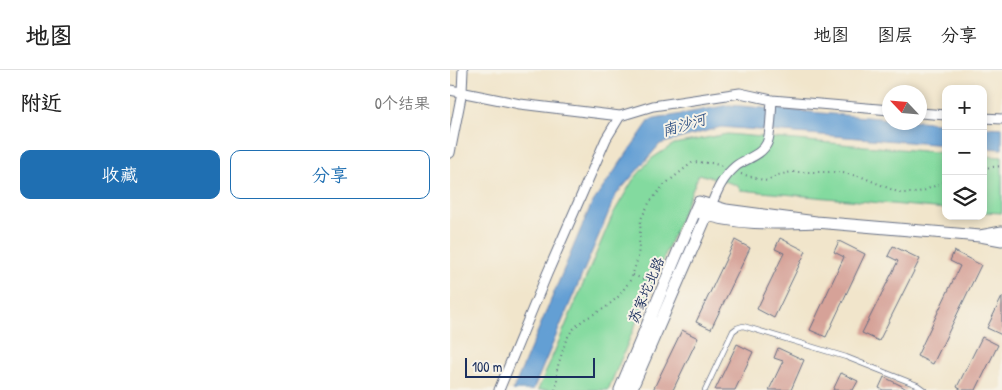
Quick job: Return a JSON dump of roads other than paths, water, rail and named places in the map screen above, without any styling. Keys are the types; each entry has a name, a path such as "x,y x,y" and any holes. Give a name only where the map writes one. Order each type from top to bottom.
{"street":[{"path":"450,153 462,92 463,70"},
{"path":"450,90 520,104 620,116 653,106 740,93 772,100 882,109"},
{"path":"772,100 768,142 762,150 728,173 703,209 762,223 816,222 980,236 1002,240"},
{"path":"927,114 942,115"},
{"path":"499,390 602,148 620,116"},
{"path":"987,118 1002,120"},
{"name":"苏家坨北路","path":"620,390 663,287 703,209"},
{"name":"苏家坨北路","path":"631,390 703,209"},
{"path":"980,236 1002,232"}],"lane":[{"path":"705,390 734,331 743,326 846,357 917,385 924,390"}],"water":[{"name":"南沙河","path":"729,105 882,118 882,130 927,130 927,122 942,124 942,145 721,127 660,144 616,195 533,390 513,390 591,205 650,120"},
{"path":"987,127 1002,128 1002,149 987,148"}]}
